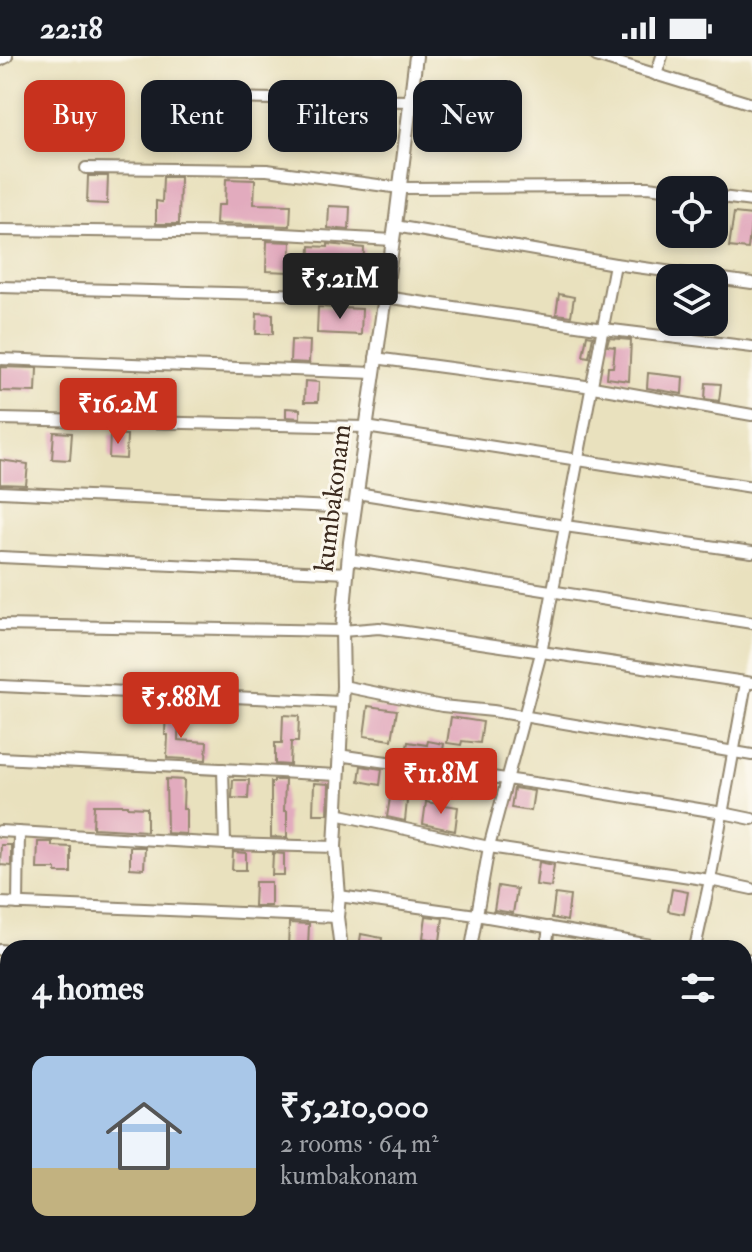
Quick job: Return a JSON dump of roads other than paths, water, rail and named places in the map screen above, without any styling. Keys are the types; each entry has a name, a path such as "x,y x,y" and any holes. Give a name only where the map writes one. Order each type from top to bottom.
{"street":[{"path":"0,59 6,56"},
{"name":"kumbakonam","path":"340,940 335,847 343,686 342,631 355,508 416,56"},
{"path":"596,56 752,104"},
{"path":"656,75 662,56"},
{"path":"252,99 411,101"},
{"path":"86,168 267,170 400,188 656,188"},
{"path":"728,198 752,201"},
{"path":"395,226 615,264 752,283"},
{"path":"0,230 266,233 393,240"},
{"path":"472,940 489,847 541,653 615,264"},
{"path":"0,287 385,297 752,347"},
{"path":"375,358 593,387 752,415"},
{"path":"0,359 374,373"},
{"path":"0,419 366,427 752,487"},
{"path":"0,492 355,508"},
{"path":"357,493 752,552"},
{"path":"0,557 348,573"},
{"path":"349,559 752,623"},
{"path":"0,625 342,631 379,628 749,683 697,940"},
{"path":"0,686 341,702"},
{"path":"343,686 442,706 752,755"},
{"path":"338,755 507,778 752,819"},
{"path":"0,758 337,775"},
{"path":"223,769 225,844"},
{"path":"336,814 489,847 752,889"},
{"path":"0,831 335,847"},
{"path":"18,904 19,832"},
{"path":"339,896 623,940"},
{"path":"0,903 337,917"},
{"path":"547,940 549,927"}]}
